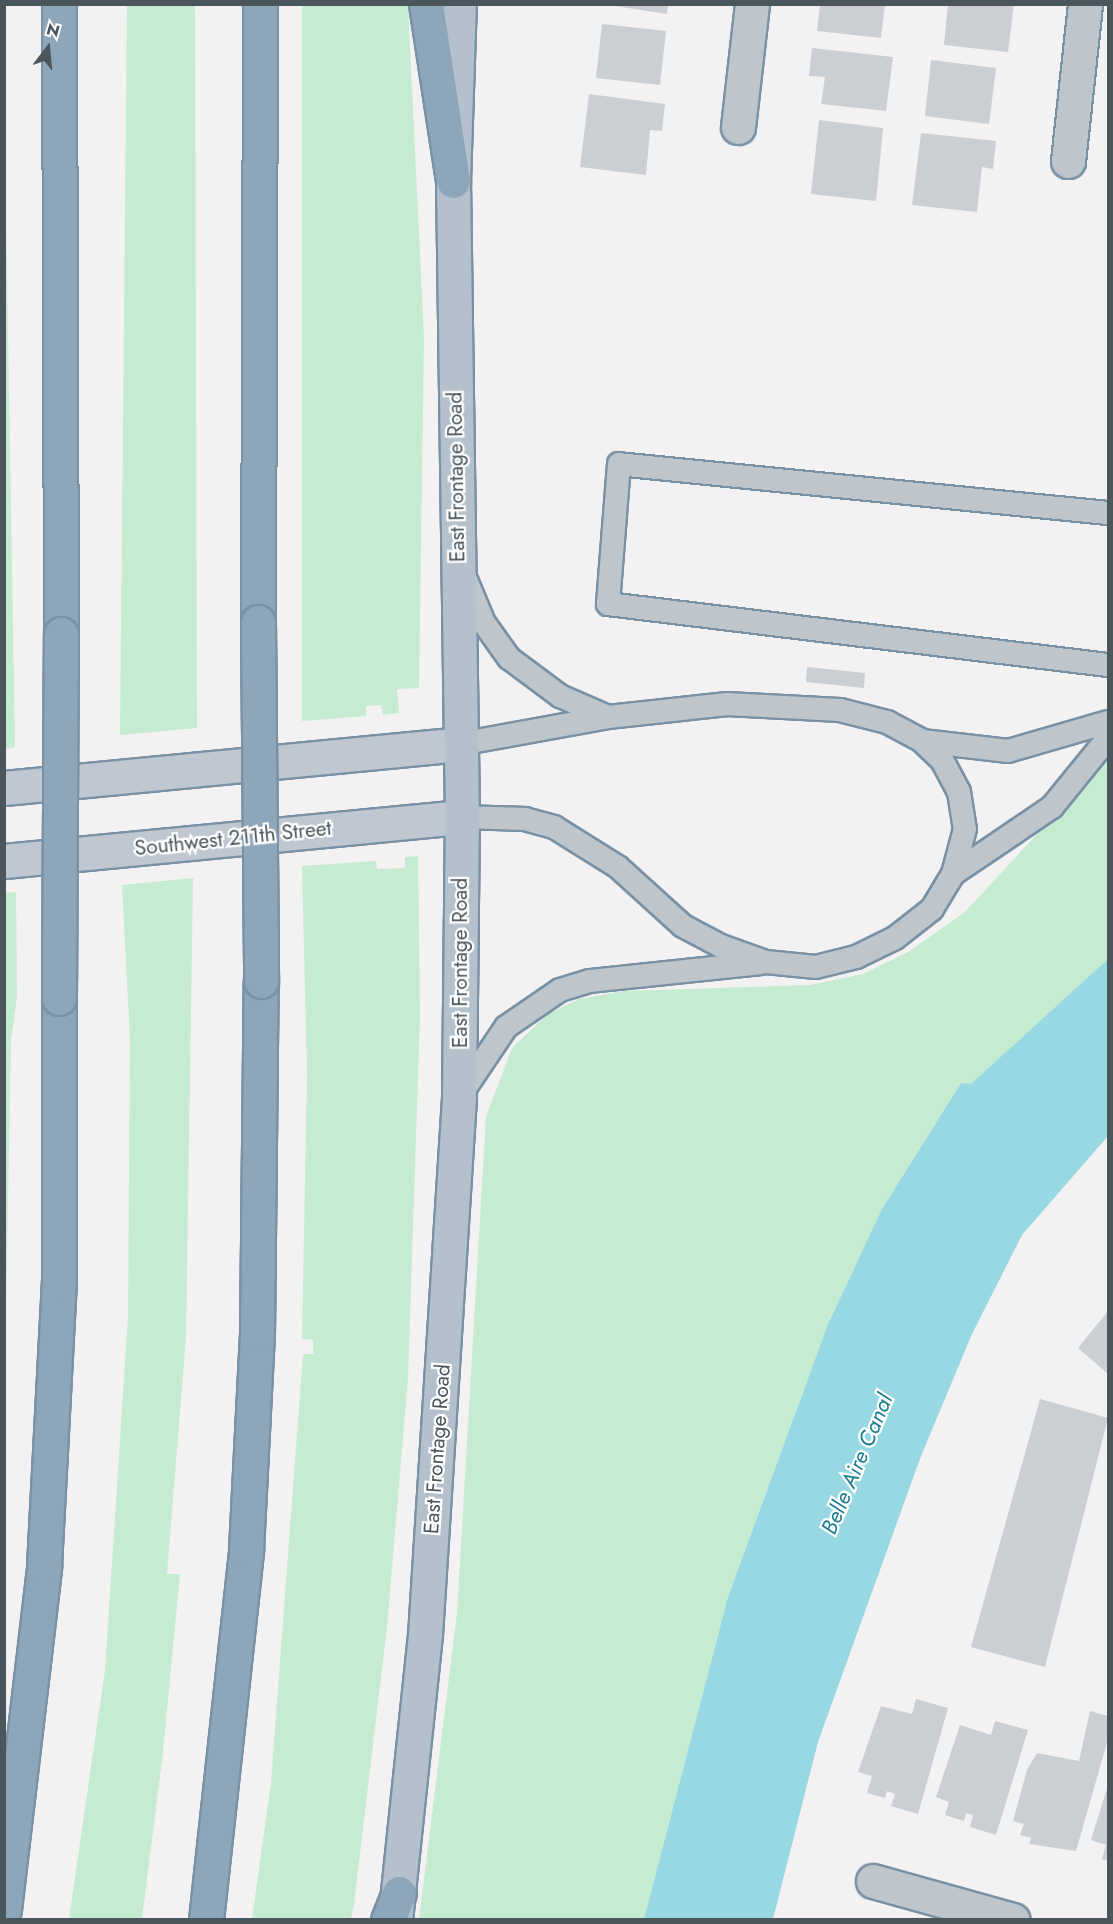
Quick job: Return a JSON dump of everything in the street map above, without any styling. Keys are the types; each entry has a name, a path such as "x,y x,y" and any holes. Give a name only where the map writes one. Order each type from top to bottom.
{"highway":[{"path":"4,1909 45,1566 58,1280 61,634 59,4"},
{"path":"206,1920 246,1550 257,1335 261,981 258,622 260,4"},
{"path":"426,4 453,181"}],"main road":[{"name":"East Frontage Road","path":"394,1911 425,1635 459,1097 462,817 453,181 459,4"},
{"path":"4,788 460,744"},
{"name":"Southwest 211th Street","path":"4,861 462,817"}],"street":[{"path":"738,127 752,4"},
{"path":"1068,161 1085,4"},
{"path":"873,1881 1013,1920"}],"lane":[{"path":"1108,513 619,464 608,604 1108,665"},
{"path":"458,560 484,623 509,658 560,696 608,717"},
{"path":"460,744 608,717 727,704 784,705 866,716 922,741 1008,751 1108,722"},
{"path":"953,874 1052,807 1108,738"},
{"path":"459,1097 506,1027 560,990 590,981 766,962 816,967 856,957 895,938 932,909 953,874 965,829 959,792 942,760 922,741"},
{"path":"462,817 525,819 554,827 618,867 682,926 766,962"}],"green space":[{"path":"127,5 195,5 197,728 120,735"},
{"path":"302,5 408,5 424,338 419,688 397,689 399,713 383,715 381,705 366,706 366,716 302,721"},
{"path":"4,100 15,747 5,749 4,749"},
{"path":"1108,757 1108,959 971,1085 961,1083 882,1209 828,1324 728,1597 644,1919 419,1920 457,1613 486,1117 512,1048 548,1014 579,999 624,991 810,985 863,974 908,952 965,912"},
{"path":"418,856 420,1016 408,1378 387,1627 354,1904 351,1919 252,1919 271,1782 303,1354 313,1354 313,1340 302,1339 307,1073 302,866 376,861 377,869 405,868 405,857"},
{"path":"193,878 186,1337 167,1574 180,1574 163,1752 142,1919 69,1919 105,1670 128,1317 130,1039 122,885"},
{"path":"16,892 17,997 11,1039 5,1362 4,893"}],"water":[{"name":"Belle Aire Canal","path":"1108,959 1108,1136 1022,1235 972,1334 921,1456 818,1742 773,1919 644,1919 728,1597 828,1324 882,1209 961,1083 971,1084"}],"building":[{"path":"602,4 668,4 667,14"},
{"path":"820,4 885,4 881,38 817,31"},
{"path":"948,4 1014,4 1008,52 944,45"},
{"path":"602,24 666,31 660,85 596,78"},
{"path":"812,48 893,57 886,111 821,104 825,77 809,76"},
{"path":"931,60 996,68 989,124 925,116"},
{"path":"589,94 665,104 662,131 650,130 646,175 580,167"},
{"path":"819,120 883,128 876,201 811,194"},
{"path":"921,133 996,141 993,169 982,167 977,212 912,205"},
{"path":"807,667 865,673 864,688 806,682"},
{"path":"1108,1311 1108,1374 1078,1348"},
{"path":"1040,1399 1108,1418 1045,1667 971,1647"},
{"path":"916,1699 948,1708 918,1814 891,1806 895,1794 887,1791 885,1798 867,1793 872,1776 858,1772 881,1706 912,1714"},
{"path":"1090,1711 1108,1716 1108,1739 1076,1851 1029,1844 1031,1838 1020,1835 1024,1824 1013,1821 1027,1770 1037,1753 1079,1761"},
{"path":"995,1721 1028,1730 996,1835 970,1827 973,1815 966,1813 964,1821 945,1815 949,1802 936,1797 960,1725 991,1735"},
{"path":"1108,1785 1108,1861 1102,1859 1106,1845 1091,1840"}]}
